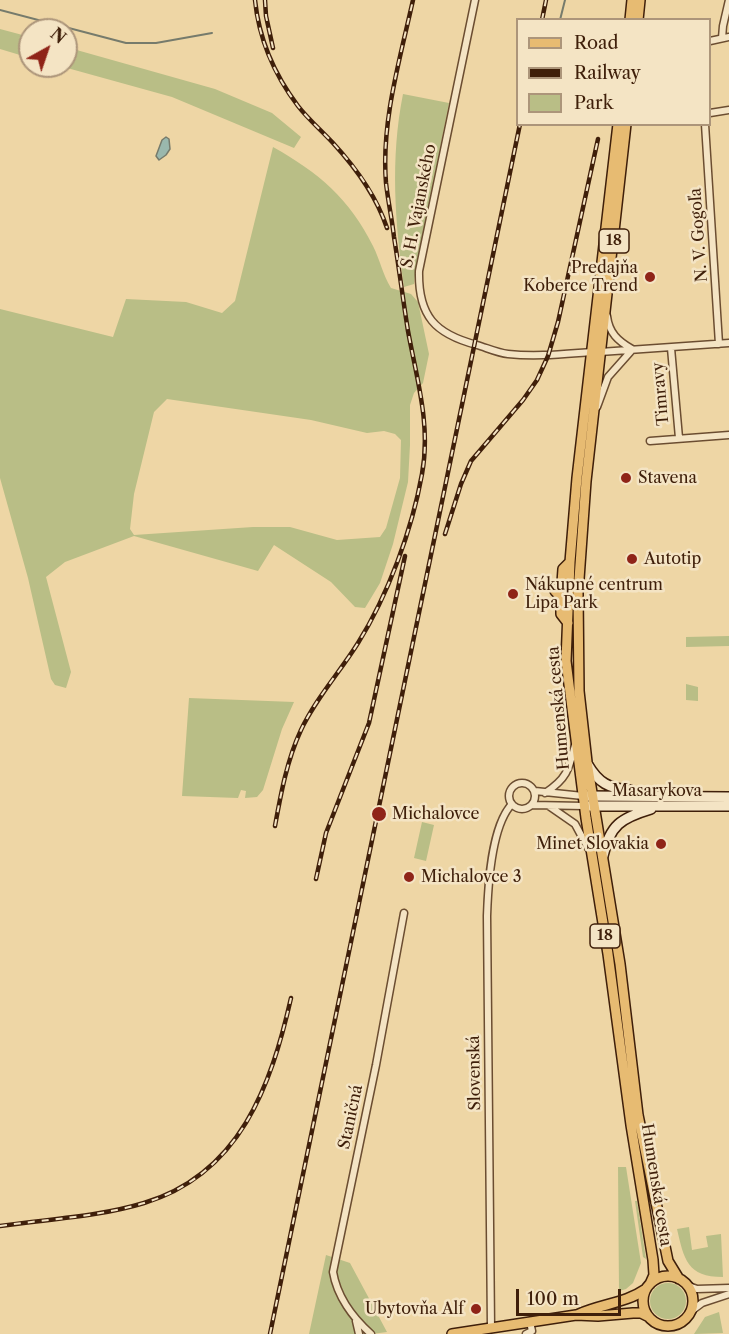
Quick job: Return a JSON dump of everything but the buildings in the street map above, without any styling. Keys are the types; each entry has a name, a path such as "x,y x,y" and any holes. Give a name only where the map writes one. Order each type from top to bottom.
{"main road":[{"path":"630,18 632,0"},
{"path":"638,18 640,0"},
{"name":"Humenská cesta","path":"618,126 596,352 570,562 563,569 562,583 555,591 561,597 561,614 568,623 566,661 575,741 603,859 620,963 641,1130 668,1261 682,1282"},
{"name":"Humenská cesta","path":"626,126 606,302 596,352 578,593 579,691 587,762 592,856 653,1260 654,1275 648,1287"},
{"path":"587,762 598,779 610,787 652,795"},
{"name":"Masarykova","path":"588,801 652,795 729,797"},
{"name":"Masarykova","path":"588,801 661,806 729,806"},
{"path":"603,859 607,840 618,824 630,816 661,806"},
{"path":"576,1316 594,1307 631,1299 657,1279 665,1277 682,1282 692,1298 681,1333"},
{"path":"648,1287 643,1301 645,1310 664,1334"},
{"path":"452,1334 576,1316 633,1313 671,1326 687,1316"}],"street":[{"name":"S. H. Vajanského","path":"476,0 419,271 418,292 426,313 433,323 456,339 506,354 549,356 729,343"},
{"path":"711,41 726,38 723,26 729,0"},
{"path":"711,113 729,110"},
{"name":"N. V. Gogoľa","path":"705,126 719,344"},
{"path":"592,426 608,377 632,350 614,336 609,327 606,302"},
{"name":"Timravy","path":"671,348 679,438"},
{"name":"Timravy","path":"650,441 729,435"},
{"path":"545,793 558,784 565,775 570,765 575,741"},
{"path":"526,783 535,791 588,801 549,806 532,805 521,809 512,804 509,794 511,788 516,784 526,783"},
{"path":"532,805 535,800 535,791"},
{"name":"Slovenská","path":"491,1328 487,916 489,875 502,819 512,804"},
{"path":"549,806 575,824 592,856"},
{"name":"Staničná","path":"371,1334 356,1320 335,1284 333,1272 376,1065 404,913"},
{"path":"682,1282 697,1289 729,1288"},
{"path":"687,1316 702,1303 729,1294"},
{"name":"Staničná","path":"356,1320 359,1334"},
{"path":"526,1334 532,1331 530,1322"}],"green space":[{"path":"0,29 18,34 18,54 0,49"},
{"path":"78,50 215,89 272,113 301,137 294,148 172,97 78,71"},
{"path":"403,94 449,103 414,284 404,287 395,190 396,142"},
{"path":"273,147 319,177 343,200 364,229 391,288 411,294 418,302 429,354 423,383 414,393 410,405 408,482 393,544 380,583 365,608 355,607 331,582 274,545 258,571 134,536 65,562 46,577 71,672 66,688 55,685 51,679 28,578 0,478 0,309 113,337 126,299 186,302 222,313 235,301","holes":["167,399 311,420 367,433 384,431 395,434 401,440 400,478 386,528 380,537 337,540 290,527 253,527 134,535 130,529 134,494 154,412"]},
{"path":"729,636 729,646 686,647 686,637"},
{"path":"686,684 698,687 698,701 686,700"},
{"path":"189,698 294,702 282,729 263,790 257,797 245,798 246,791 241,790 238,798 182,796"},
{"path":"422,822 434,825 426,861 414,858"},
{"path":"618,1167 626,1167 641,1263 633,1283 619,1291"},
{"path":"635,1201 637,1201 646,1259 643,1257"},
{"path":"689,1227 692,1250 708,1247 706,1236 721,1234 723,1277 702,1274 689,1264 677,1229"},
{"path":"326,1255 350,1263 387,1332 309,1334"},
{"path":"668,1283 680,1289 686,1301 680,1313 668,1319 656,1313 650,1301 656,1289"},
{"path":"719,1312 723,1333 694,1334 705,1317"}],"water":[{"path":"166,137 169,139 170,149 159,160 156,156 162,140"}],"waterway":[{"path":"560,18 565,0"},
{"path":"0,10 126,43 156,43 212,33"}],"railway":[{"path":"255,0 264,43 282,82 302,111 350,162 371,193 387,228"},
{"path":"265,0 273,48"},
{"path":"275,826 285,777 296,741 314,707 358,643 389,583 412,517 422,474 424,420 408,331 386,183 385,160 393,91 413,0"},
{"path":"542,18 546,0"},
{"path":"270,1334 520,126"},
{"path":"445,534 471,461 523,400 537,380 548,356 558,322 598,139"},
{"path":"316,879 326,833 369,723 405,556"},
{"path":"0,1226 91,1215 127,1208 177,1189 205,1171 227,1149 246,1123 261,1094 273,1063 291,998"}],"place":[{"name":"Predajňa Koberce Trend","path":"650,277"},
{"name":"Stavena","path":"626,478"},
{"name":"Autotip","path":"632,559"},
{"name":"Nákupné centrum Lipa Park","path":"513,594"},
{"name":"Michalovce","path":"379,814"},
{"name":"Minet Slovakia","path":"661,844"},
{"name":"Michalovce 3","path":"409,877"},
{"name":"Ubytovňa Alf","path":"476,1309"}]}
